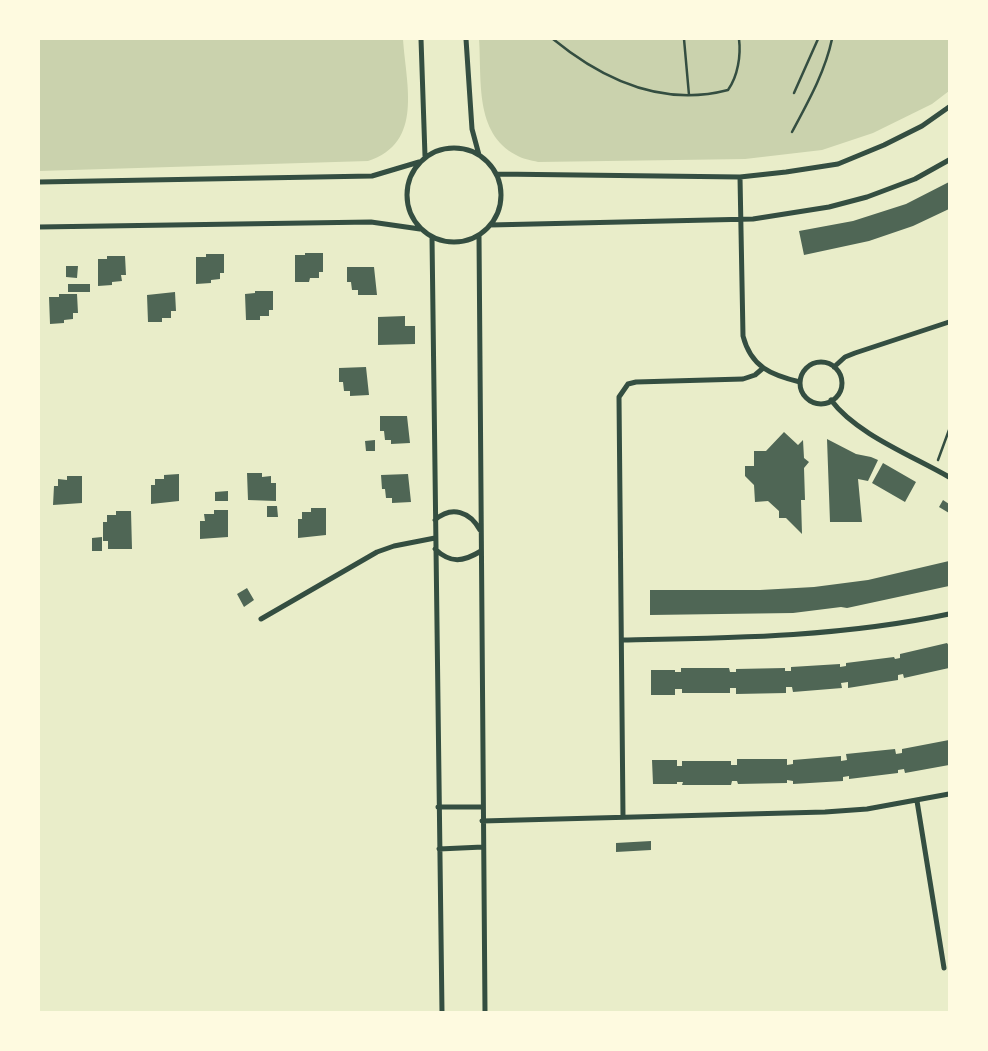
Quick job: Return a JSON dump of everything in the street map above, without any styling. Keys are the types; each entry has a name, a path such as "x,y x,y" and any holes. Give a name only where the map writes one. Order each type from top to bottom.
{"street":[{"path":"420,39 425,156"},
{"path":"466,39 472,129 479,154"},
{"path":"497,174 740,176 838,164 922,126 949,108"},
{"path":"452,147 466,149 479,154 497,174 501,187 498,214 490,225 479,235 464,242 447,242 432,237 420,229 406,203 406,188 410,174 419,162 425,156 438,150 452,147"},
{"path":"490,225 741,219 829,208 915,179 949,160"},
{"path":"39,182 372,176 419,162"},
{"path":"740,176 743,336 746,348 762,369 776,376 800,382"},
{"path":"39,226 371,222 420,229"},
{"path":"479,235 482,821 485,1012"},
{"path":"432,237 434,520 442,1012"},
{"path":"834,367 845,357 855,353 949,322"},
{"path":"823,362 834,367 840,374 841,388 831,400 821,404 808,399 800,382 801,375 810,365 823,362"},
{"path":"624,818 619,397 628,384 636,382 743,379 755,376 762,369"},
{"path":"831,400 856,425 949,477"},
{"path":"434,520 441,514 453,512 465,514 473,518 480,530"},
{"path":"261,618 377,552 394,546 435,538"},
{"path":"435,549 452,561 466,560 481,550"},
{"path":"622,640 820,634 859,630 949,614"},
{"path":"482,821 825,812 917,801 949,794"},
{"path":"917,801 944,968"},
{"path":"438,807 482,807"},
{"path":"439,849 483,847"}],"path":[{"path":"553,39 599,73 621,82 667,94 689,95 728,90 734,82 740,50 739,39"},
{"path":"684,39 689,95"},
{"path":"794,93 818,39"},
{"path":"792,132 824,68 832,39"},
{"path":"935,469 949,430"}],"green space":[{"path":"39,39 403,39 408,110 398,141 386,152 368,161 39,171"},
{"path":"479,39 949,39 949,91 932,104 873,133 822,150 745,159 538,162 516,155 502,145 493,133 483,104"}],"building":[{"path":"949,182 949,209 913,226 869,241 804,255 799,231 853,221 906,204"},
{"path":"305,253 323,253 323,272 319,272 319,278 310,278 309,282 295,282 295,255 305,255"},
{"path":"206,254 224,254 224,273 220,273 220,279 211,280 211,283 196,284 196,257 206,257"},
{"path":"107,256 125,256 126,275 121,275 122,281 112,282 112,285 98,286 98,259 107,259"},
{"path":"66,266 78,266 77,278 66,277"},
{"path":"347,267 374,267 377,295 358,295 358,290 352,290 351,282 347,282"},
{"path":"68,284 90,284 90,292 68,292"},
{"path":"255,291 273,291 273,310 269,310 269,316 260,316 260,320 246,320 245,294 255,293"},
{"path":"175,292 176,311 171,311 171,318 162,318 162,322 148,322 147,295"},
{"path":"59,294 77,294 78,313 73,313 73,319 64,320 64,323 50,324 49,297 59,297"},
{"path":"405,316 405,326 415,326 415,344 378,345 378,317"},
{"path":"366,367 369,395 350,396 350,391 344,391 343,382 339,382 339,368"},
{"path":"380,416 407,416 410,443 391,444 391,440 385,440 384,431 380,431"},
{"path":"784,432 798,445 803,440 804,458 809,462 804,468 805,500 801,500 802,534 786,518 779,518 779,511 768,501 755,502 754,485 745,476 745,466 754,466 754,451 766,451"},
{"path":"827,439 856,454 878,460 868,481 858,479 862,522 830,522"},
{"path":"375,440 375,451 366,451 365,441"},
{"path":"883,463 916,482 905,502 872,483"},
{"path":"247,473 262,473 262,477 271,476 271,483 276,483 276,501 248,500"},
{"path":"179,474 179,501 151,504 151,485 155,485 155,479 164,479 164,475"},
{"path":"408,474 411,502 392,503 392,498 386,498 385,489 382,489 381,475"},
{"path":"67,476 82,476 82,503 53,505 54,486 58,486 58,479 67,480"},
{"path":"228,491 228,501 215,501 215,492"},
{"path":"943,500 949,504 949,513 939,507"},
{"path":"267,506 277,506 278,517 267,517"},
{"path":"311,508 326,508 326,535 298,538 298,519 302,519 302,512 311,512"},
{"path":"214,510 228,510 228,537 200,539 200,521 205,521 204,514 214,514"},
{"path":"116,511 131,511 132,549 108,549 108,541 103,541 103,522 107,522 107,515 116,515"},
{"path":"102,537 102,551 92,551 92,538"},
{"path":"949,561 949,586 847,608 841,607 793,613 650,615 650,590 760,590 814,587 868,580"},
{"path":"247,588 254,600 244,607 237,594"},
{"path":"947,643 949,646 949,668 904,678 903,674 898,675 898,680 848,688 848,682 841,683 842,688 793,692 792,687 786,687 786,693 736,694 736,688 730,688 730,693 682,693 682,689 675,689 675,695 651,695 651,670 675,670 675,672 681,672 681,668 729,668 730,672 736,672 736,669 785,668 785,671 791,671 791,667 840,664 840,667 846,666 846,663 894,657 895,659 900,658 900,654"},
{"path":"949,740 949,765 905,773 904,769 898,770 898,773 849,779 849,776 843,777 843,781 793,784 793,781 787,780 787,783 738,784 737,781 732,781 731,785 682,785 683,782 677,782 677,784 653,784 652,760 677,760 677,766 682,766 682,761 731,761 731,765 737,765 737,759 787,759 787,765 793,764 793,760 841,756 841,761 847,760 846,754 895,749 896,754 902,753 902,749"},
{"path":"651,841 651,850 616,852 616,843"}]}
